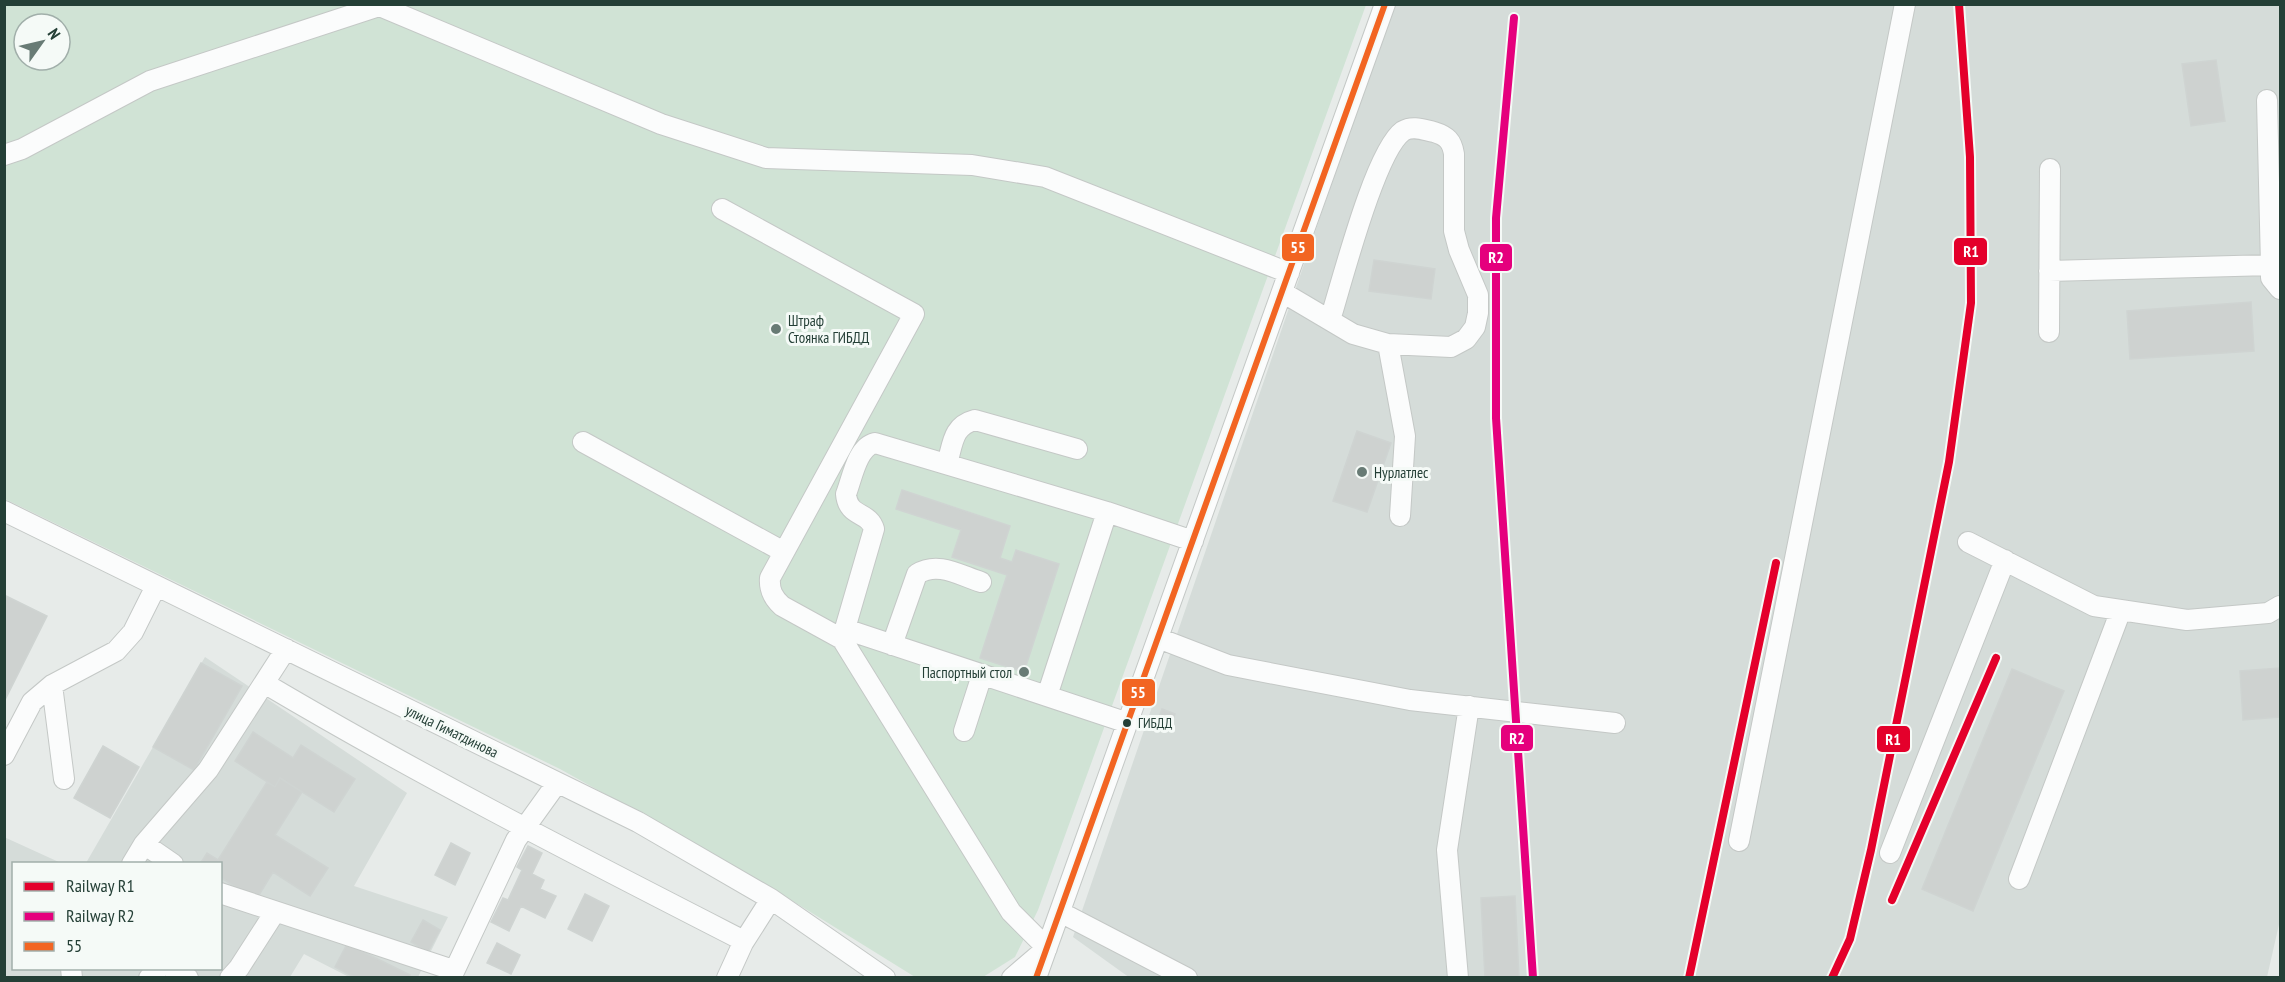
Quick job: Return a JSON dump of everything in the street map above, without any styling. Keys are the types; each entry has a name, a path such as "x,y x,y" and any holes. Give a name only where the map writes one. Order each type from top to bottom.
{"street":[{"path":"1036,978 1385,4"},
{"path":"1740,841 1905,4"},
{"path":"4,155 22,149 150,81 377,5 661,124 766,158 972,165 1045,177 1286,283 1330,320 1363,338 1388,344 1451,347 1466,339 1475,327 1478,295 1459,250 1454,231 1453,145 1440,134 1411,128 1404,130 1398,137 1376,175 1330,320"},
{"path":"2267,100 2271,278 2280,289"},
{"path":"2049,332 2050,169"},
{"path":"722,209 914,314 770,578 771,591 775,599 782,606 844,634 892,645 1128,723"},
{"path":"2049,271 2271,266"},
{"path":"1388,344 1405,436 1400,516"},
{"path":"947,464 957,429 975,420 1077,449"},
{"path":"583,441 784,552"},
{"path":"1047,948 1011,912 844,634 874,529 868,519 853,512 846,499 846,494 865,447 875,443 1107,512 1193,541"},
{"name":"улица Гиматдинова","path":"4,511 638,822 771,899 885,978"},
{"path":"1047,696 1107,512"},
{"path":"1968,542 2094,606 2187,620 2268,613 2280,606"},
{"path":"1890,853 2005,560"},
{"path":"892,645 917,574 927,568 937,568 981,582"},
{"path":"4,755 32,702 52,685 106,658 125,642 133,632 156,586"},
{"path":"2019,879 2121,610"},
{"path":"1158,638 1228,665 1410,700 1615,723"},
{"path":"133,862 144,844 208,770 286,649"},
{"path":"964,731 982,675"},
{"path":"264,683 363,742 744,941"},
{"path":"52,685 64,779"},
{"path":"1458,978 1447,850 1468,706"},
{"path":"222,894 452,974 523,827 557,783"},
{"path":"144,844 170,862"},
{"path":"727,978 744,941 771,899"},
{"path":"230,978 275,912"},
{"path":"1060,912 1187,978"},
{"path":"1012,978 1047,948"},
{"path":"174,970 188,978"}],"shaded area":[{"path":"1393,5 2280,5 2280,920 2267,977 1130,978 1073,937"},
{"path":"205,657 407,793 354,886 448,917 418,977 349,977 304,954 290,977 5,977 4,837 59,862 12,862 12,970 222,970 222,862 87,862"}],"green space":[{"path":"4,5 1366,5 1038,910 1015,957 983,977 915,977 754,877 560,769 5,499"}],"building":[{"path":"2216,60 2225,121 2191,126 2182,64"},
{"path":"1374,260 1435,269 1431,299 1369,291"},
{"path":"2251,302 2254,351 2130,359 2127,311"},
{"name":"Нурлатлес","path":"1357,431 1391,443 1367,512 1333,501"},
{"path":"902,490 1010,526 1000,558 1012,562 1016,550 1059,564 1024,672 980,658 1007,575 952,557 961,530 896,509"},
{"path":"4,595 47,616 4,702"},
{"path":"201,663 242,686 194,770 153,747"},
{"path":"2280,668 2280,717 2243,720 2240,671"},
{"path":"2012,669 2064,691 1973,911 1922,889"},
{"path":"1162,709 1175,714 1169,730 1156,726"},
{"path":"253,732 293,758 301,745 355,779 334,812 280,778 275,787 235,761"},
{"path":"103,746 139,767 110,818 74,798"},
{"path":"280,778 302,792 275,835 328,868 310,896 273,872 256,900 222,878 222,862 201,862 207,853 218,860 267,782 275,787"},
{"path":"451,843 470,853 455,885 435,875"},
{"path":"528,846 542,853 532,874 544,880 540,889 556,896 545,918 521,906 509,931 491,922 503,898 508,900 522,870 517,867"},
{"path":"585,894 609,906 592,941 568,929"},
{"path":"1515,896 1519,978 1485,978 1481,898"},
{"path":"423,920 440,930 428,952 411,942"},
{"path":"497,943 520,955 511,974 487,963"},
{"path":"347,944 410,975 409,978 356,978 335,967"}],"rail line":[{"name":"R1","path":"1832,978 1850,939 1871,850 1949,462 1971,303 1970,157 1959,4"},
{"name":"R2","path":"1514,18 1496,218 1496,418 1533,978"},
{"name":"R1","path":"1689,978 1776,563"},
{"name":"R1","path":"1892,900 1996,658"}],"transit line":[{"name":"55","path":"1036,978 1385,4"}],"place":[{"name":"Штраф Стоянка ГИБДД","path":"776,329"},
{"name":"Нурлатлес","path":"1362,472"},
{"name":"Паспортный стол","path":"1024,672"},
{"name":"ГИБДД","path":"1127,723"}]}
